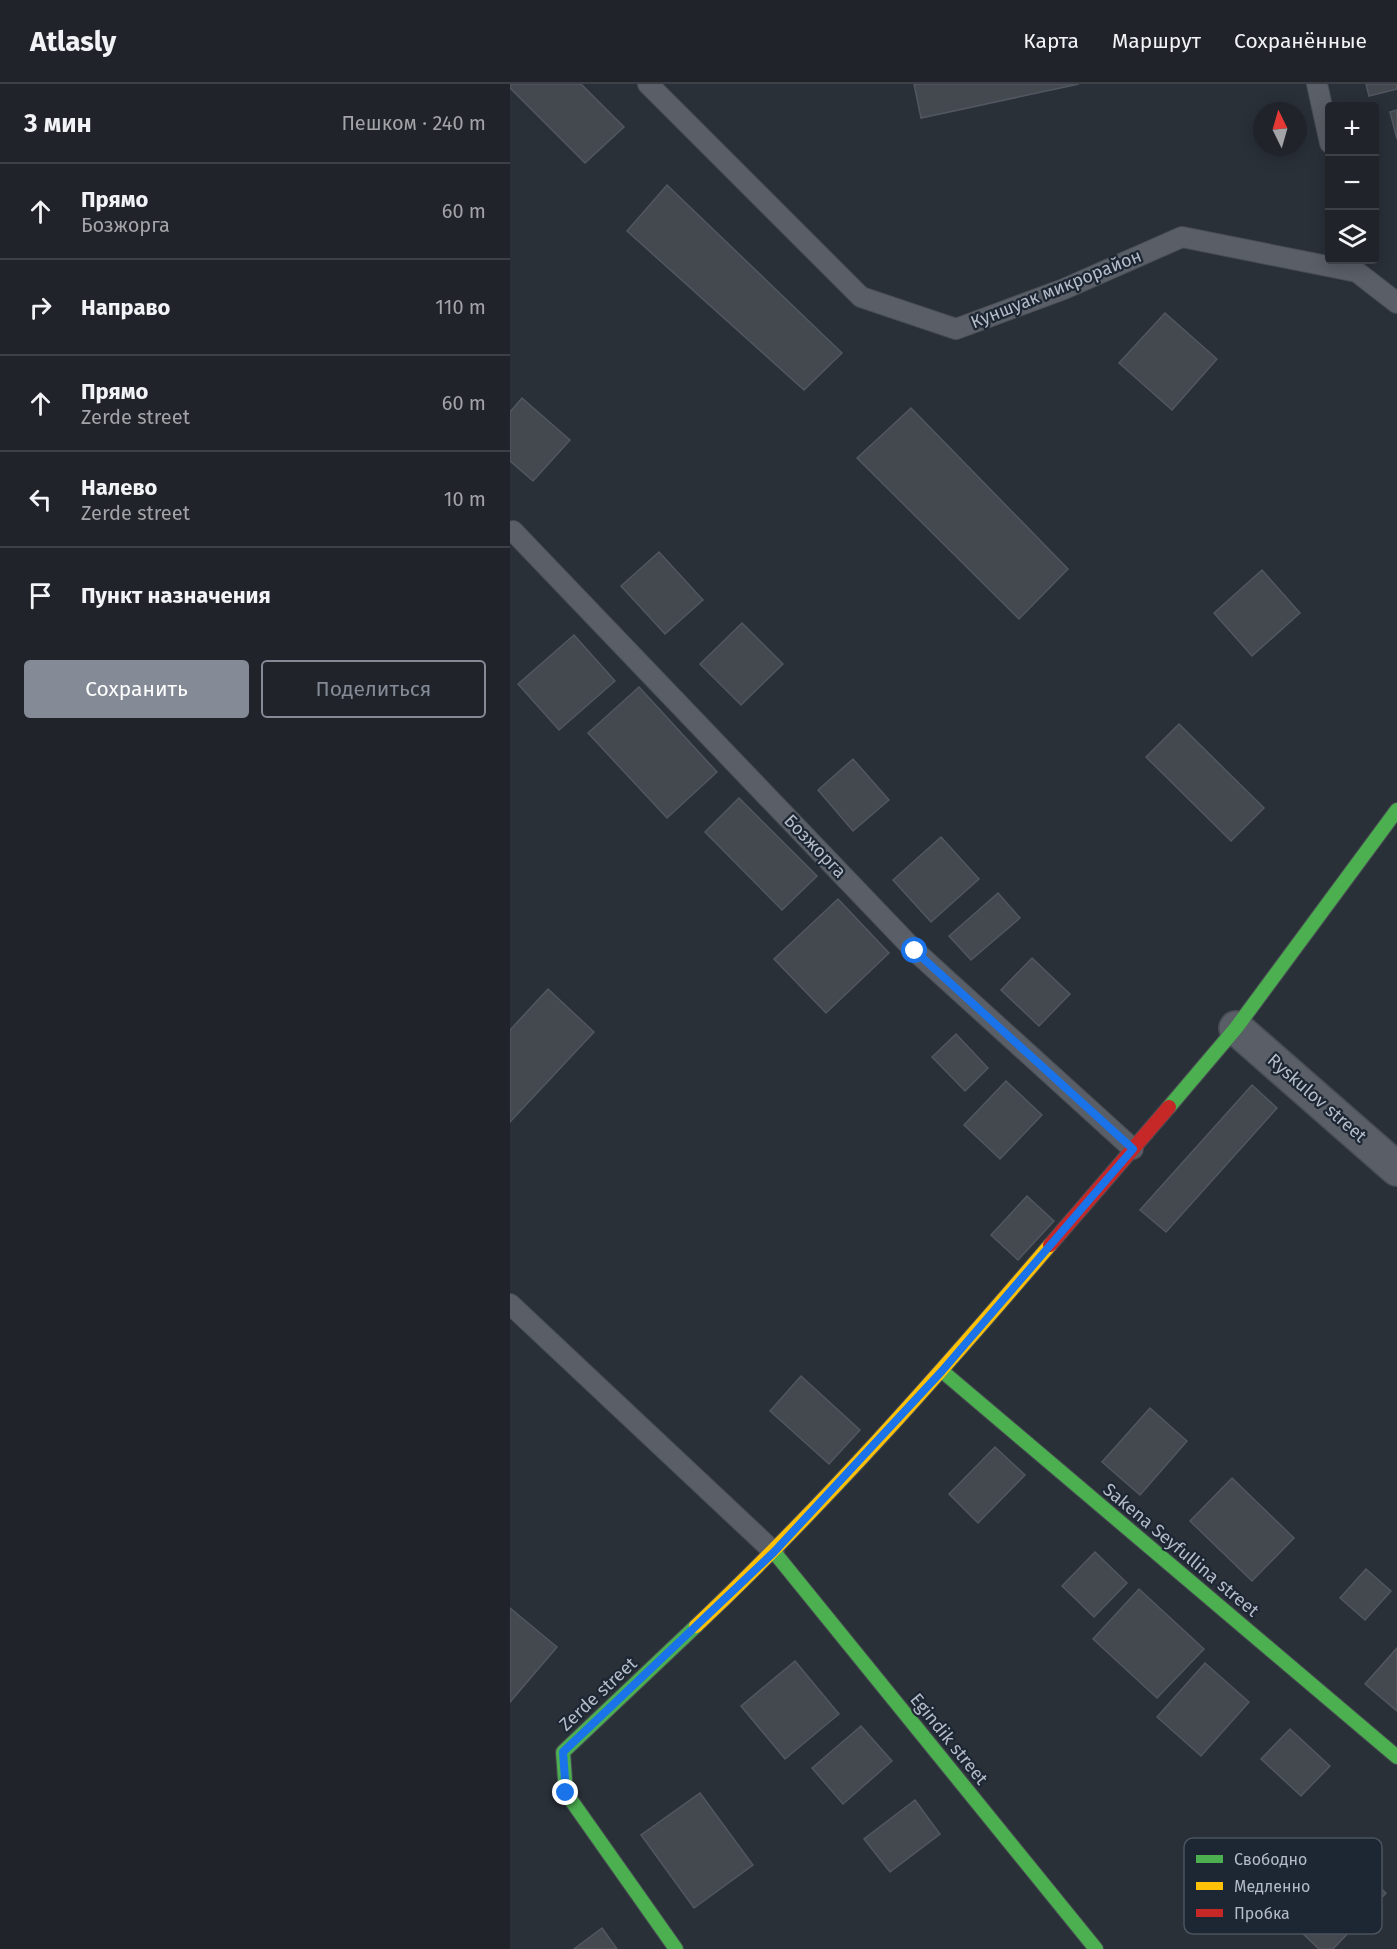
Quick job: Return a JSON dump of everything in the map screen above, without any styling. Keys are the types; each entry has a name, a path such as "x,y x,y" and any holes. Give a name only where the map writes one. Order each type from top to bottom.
{"street":[{"path":"774,1552 942,1371 1236,1028 1397,810"},
{"name":"Ryskulov street","path":"1236,1028 1397,1169"},
{"name":"Sakena Seyfullina street","path":"942,1371 1397,1757"},
{"name":"Zerde street","path":"676,1949 566,1793 563,1752 774,1552"},
{"name":"Egindik street","path":"774,1552 1096,1949"}],"lane":[{"name":"Куншуак микрорайон","path":"648,84 861,297 956,329 1064,289 1182,237 1355,266 1397,303"},
{"path":"1317,84 1325,123"},
{"name":"Бозжорга","path":"510,532 513,531 915,951 1133,1149"},
{"path":"510,1304 774,1552"}],"building":[{"path":"510,84 581,84 624,127 585,163 510,88"},
{"path":"914,84 1079,84 921,118"},
{"path":"1366,84 1397,84 1397,89 1369,96"},
{"path":"1397,110 1397,139 1390,112"},
{"path":"667,185 842,353 804,390 627,231"},
{"path":"1165,313 1217,359 1172,410 1119,363"},
{"path":"522,398 570,440 533,481 510,461 510,412"},
{"path":"911,408 1068,569 1019,619 857,458"},
{"path":"659,552 703,600 665,634 621,586"},
{"path":"1262,570 1300,613 1252,656 1214,613"},
{"path":"742,623 783,664 741,705 700,664"},
{"path":"574,635 615,681 559,730 518,684"},
{"path":"639,687 717,772 667,818 588,733"},
{"path":"1179,724 1264,808 1231,841 1146,757"},
{"path":"853,759 889,800 853,831 818,790"},
{"path":"739,798 817,876 782,910 705,832"},
{"path":"941,837 979,879 931,922 893,880"},
{"path":"998,893 1020,918 971,960 949,936"},
{"path":"838,899 889,953 826,1013 774,959"},
{"path":"1032,958 1070,994 1039,1026 1001,990"},
{"path":"548,989 594,1032 510,1122 510,1030"},
{"path":"956,1034 988,1068 965,1091 932,1057"},
{"path":"1006,1081 1042,1115 1000,1159 964,1125"},
{"path":"1252,1085 1277,1108 1166,1232 1140,1210"},
{"path":"1027,1196 1054,1221 1018,1260 991,1235"},
{"path":"801,1376 860,1430 829,1464 770,1411"},
{"path":"1150,1408 1187,1441 1140,1495 1102,1462"},
{"path":"995,1447 1025,1475 978,1523 949,1494"},
{"path":"1232,1478 1294,1538 1252,1581 1190,1521"},
{"path":"1095,1552 1127,1583 1094,1617 1062,1586"},
{"path":"1366,1569 1391,1591 1365,1620 1340,1598"},
{"path":"1139,1589 1204,1649 1157,1698 1093,1639"},
{"path":"510,1608 557,1647 510,1702"},
{"path":"1397,1648 1397,1711 1365,1684"},
{"path":"795,1661 839,1714 785,1759 741,1706"},
{"path":"1205,1663 1249,1702 1201,1756 1157,1717"},
{"path":"861,1726 892,1761 843,1804 812,1768"},
{"path":"1290,1729 1330,1766 1301,1796 1261,1759"},
{"path":"700,1793 753,1865 694,1908 641,1835"},
{"path":"915,1800 940,1834 890,1872 864,1839"},
{"path":"602,1928 617,1949 574,1949"},
{"path":"1303,1934 1347,1934 1333,1949 1319,1949"}],"traffic: fast":[{"path":"1169,1107 1236,1028 1397,810"},
{"path":"942,1371 1397,1757"},
{"path":"774,1552 1096,1949"},
{"path":"676,1949 566,1793 563,1752 696,1626"}],"traffic: slow":[{"path":"696,1626 834,1488 1050,1245"}],"traffic: jam":[{"path":"1050,1245 1169,1107"}],"route":[{"path":"566,1793 563,1752 774,1552 942,1371 1133,1149 915,951"}]}
